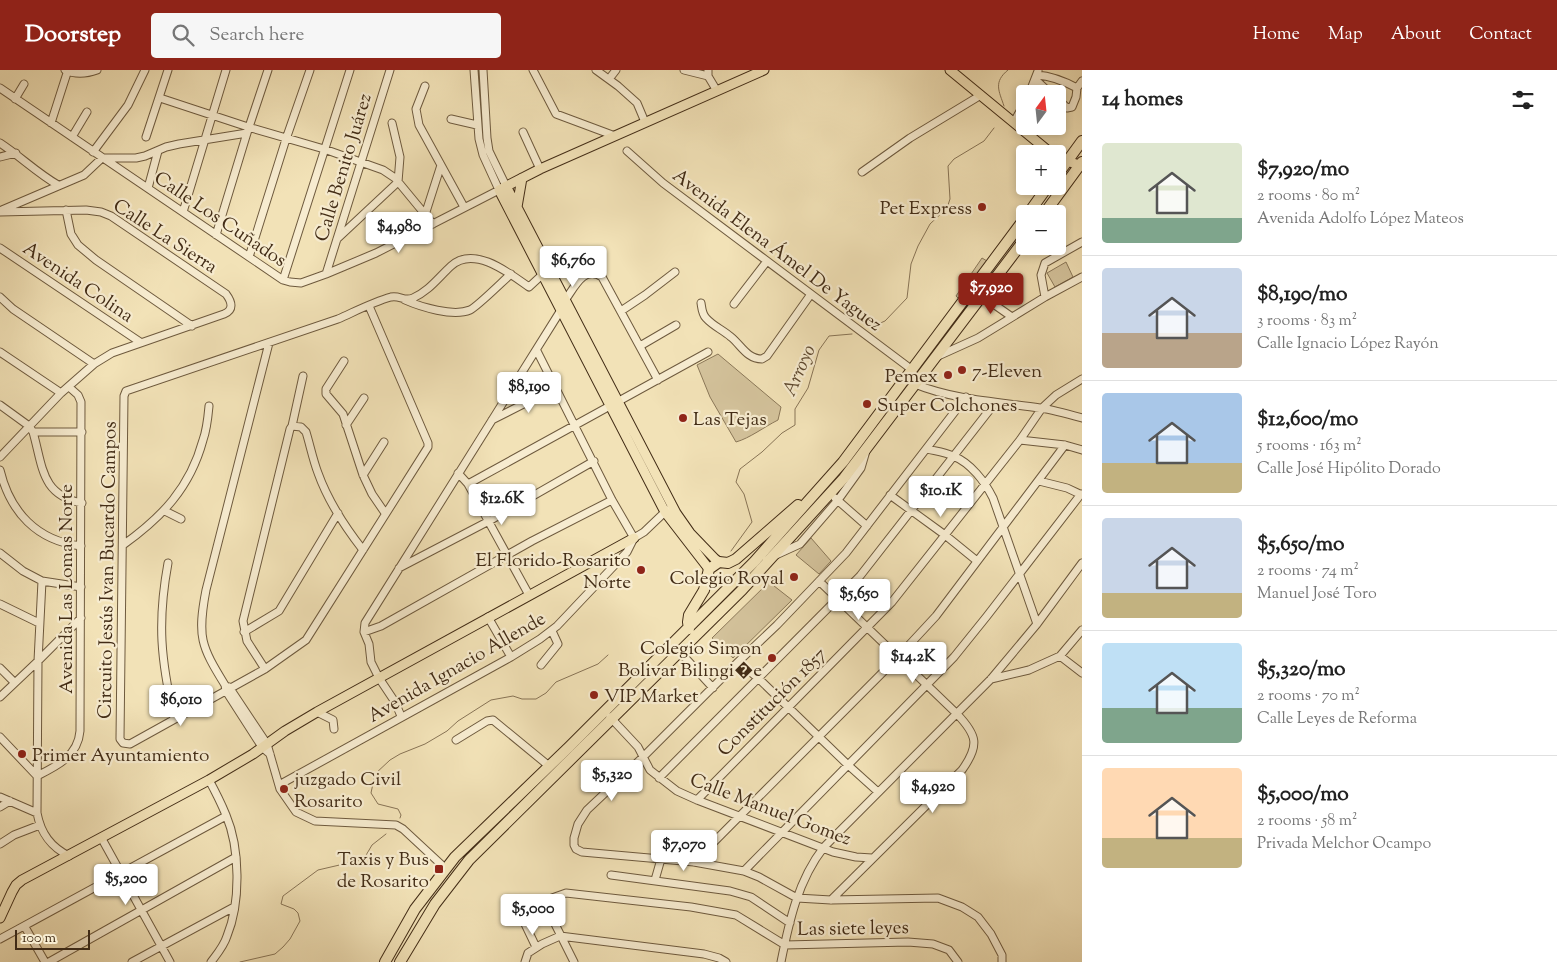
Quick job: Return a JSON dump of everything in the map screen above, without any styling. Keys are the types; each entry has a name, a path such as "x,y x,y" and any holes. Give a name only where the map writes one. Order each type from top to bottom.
{"highway":[{"path":"1066,156 1082,142"},
{"path":"1051,205 1081,164"},
{"path":"385,962 416,909 445,868 754,562 839,466 1016,230"},
{"path":"400,962 435,904 469,860 742,590 782,545 834,497 866,448 900,402 1016,251"},
{"path":"888,400 900,402"},
{"path":"660,672 661,663 689,635 691,630 689,628 689,615 704,590 709,569 719,562 728,563 736,559 796,505 803,506"},
{"path":"782,545 784,536 806,511 803,506"}],"main road":[{"name":"Calle Los Cuñados","path":"503,188 540,169 717,91 753,72 764,70"},
{"path":"950,70 1041,145"},
{"path":"1066,161 1081,164"},
{"path":"517,207 522,178"},
{"path":"503,188 517,207 668,508 709,569"},
{"path":"503,188 543,274 565,305"},
{"path":"668,508 714,559 719,562"},
{"path":"0,918 2,908 16,885 22,880 209,780 254,754 285,730 634,538"}],"street":[{"path":"51,124 67,70 88,73 97,70"},
{"path":"93,152 128,105 145,70"},
{"path":"146,137 168,70"},
{"path":"183,212 203,140 226,70"},
{"path":"216,234 268,70"},
{"path":"249,257 310,70"},
{"path":"283,280 350,70"},
{"name":"Calle Benito Juárez","path":"326,274 390,70"},
{"path":"474,70 477,125 486,153 503,188"},
{"path":"482,70 486,99 486,153"},
{"path":"533,70 556,114 615,136"},
{"path":"596,70 637,103 645,122"},
{"path":"609,79 616,70"},
{"path":"684,70 708,73 717,91"},
{"path":"1037,75 1048,75 1077,88"},
{"path":"1066,107 1072,107 1077,88 1082,81"},
{"path":"15,99 24,84"},
{"path":"425,86 416,109 419,125 464,207"},
{"name":"Calle Los Cuñados","path":"0,88 283,280 290,282 301,283 376,253 503,188"},
{"path":"862,172 910,138 981,95"},
{"path":"160,98 212,115 248,130 324,149 361,161 389,173 433,224"},
{"path":"477,99 486,99"},
{"path":"72,138 87,112"},
{"path":"1014,122 1016,118"},
{"path":"451,119 477,125"},
{"path":"337,239 398,182 400,157 392,123"},
{"path":"102,158 136,158 172,145 248,130"},
{"path":"523,132 540,169"},
{"path":"0,143 58,185"},
{"path":"148,188 158,151"},
{"name":"Avenida Elena Ámel De Yaguez","path":"627,152 663,183 911,370"},
{"path":"0,157 16,153"},
{"name":"Calle La Sierra","path":"0,211 84,175 102,158"},
{"path":"425,214 441,165"},
{"path":"66,210 71,234 78,245 96,260 192,326"},
{"name":"Calle La Sierra","path":"0,211 94,210 111,216 226,294 231,300 231,309 224,314 192,326"},
{"path":"1045,297 1040,275 1045,263 1082,242"},
{"name":"Avenida Colina","path":"0,248 140,342"},
{"name":"Circuito Jesús Ivan Bucardo Campos","path":"369,306 428,445 306,640 265,668 130,744 123,743 120,739 124,396 126,391 338,319 369,306 394,296 405,300 416,296 431,286 457,262 469,258 487,263 510,274 529,287 543,274"},
{"path":"734,304 767,261"},
{"path":"401,716 392,696 379,678 371,662 369,644 364,627 458,473 537,351 582,277 592,272 602,277 658,380"},
{"path":"621,311 646,295 675,272"},
{"path":"405,300 423,308 452,312 470,310 510,274"},
{"path":"934,359 973,341 1082,277"},
{"path":"701,303 704,316 732,337 747,353 755,358 762,359 767,356 811,294"},
{"path":"982,296 1012,317"},
{"path":"0,297 13,309 94,364"},
{"path":"640,346 676,325"},
{"path":"0,457 31,429 61,393 94,364 112,353 140,342 192,326"},
{"path":"269,342 222,525 202,613 201,633 203,644 210,660 227,688 270,754 279,785 288,803 296,812 315,822 383,823 396,825 403,829 445,868"},
{"path":"537,351 612,500 634,538"},
{"path":"0,352 61,393"},
{"path":"468,484 708,352"},
{"path":"344,361 326,392 338,406 363,475 372,494 385,513"},
{"path":"265,668 247,641 243,621 303,376"},
{"name":"Constitución 1857","path":"697,800 892,602 1020,440 1042,408 1056,395 1082,379"},
{"path":"915,384 937,392 1042,408 1082,418"},
{"name":"Avenida Las Lomas Norte","path":"38,776 63,762 73,751 80,737 82,432 81,402 78,395 69,387"},
{"path":"492,420 555,388"},
{"path":"966,397 846,553 818,580 777,625 643,758 582,815 575,833 574,844 576,849 582,852 694,862 744,871 797,898 831,900 938,898 962,907 978,917 991,934 1002,955 1002,962"},
{"path":"346,425 364,398"},
{"path":"659,778 860,576 995,402"},
{"path":"0,405 31,429 82,432"},
{"path":"123,545 165,511 177,497 198,457 204,439 209,406"},
{"path":"292,426 301,427 306,432 318,473 338,513 350,533 364,550"},
{"path":"31,429 50,487 58,495 82,503"},
{"path":"1020,440 1082,450"},
{"path":"363,475 384,442"},
{"path":"694,862 898,657 936,616 1065,446"},
{"path":"927,449 954,456 967,465 985,483 993,498 1036,624"},
{"path":"399,568 489,521 594,461"},
{"path":"0,470 8,496 25,519 50,538 65,544 81,546"},
{"path":"458,473 468,484 529,595"},
{"path":"744,871 927,686 987,616 1081,495 1067,488 1039,482"},
{"path":"890,495 977,561"},
{"path":"774,556 800,544 834,497 867,526"},
{"path":"364,632 381,626 532,541 612,500"},
{"name":"Avenida Ignacio Allende","path":"279,785 511,657 552,631 615,566 630,548 634,538 644,532 668,508"},
{"path":"165,511 180,519"},
{"path":"244,632 279,611 338,513"},
{"path":"0,554 24,571 42,580 81,587"},
{"path":"781,962 797,898 806,874 824,847 991,679 1036,624 1082,562"},
{"path":"168,563 163,587 160,636 164,670 174,718"},
{"path":"42,580 38,661 37,814 50,843 57,850 69,856"},
{"path":"818,580 957,714 969,727 974,738 972,756 962,770 831,900"},
{"path":"0,604 40,623"},
{"path":"488,617 511,657"},
{"path":"0,696 81,618"},
{"path":"991,679 1029,670 1060,656 1082,630"},
{"path":"541,665 558,644 552,631"},
{"path":"680,652 713,688"},
{"path":"1060,656 1082,673"},
{"path":"738,662 758,678 878,792"},
{"path":"0,668 14,682"},
{"path":"317,712 333,720 335,724 334,729"},
{"name":"Calle Manuel Gomez","path":"604,712 638,747 650,770 678,790 697,800 843,854 872,858"},
{"path":"456,740 487,721 493,720 549,766"},
{"path":"0,737 38,776"},
{"path":"209,780 226,816 236,857 237,878 232,923 227,938 210,962"},
{"path":"0,797 37,814"},
{"path":"0,807 10,802"},
{"path":"0,939 226,816"},
{"path":"0,844 40,824"},
{"path":"102,838 170,962"},
{"path":"25,927 47,962 236,857"},
{"path":"656,880 661,859"},
{"path":"611,874 713,888 751,897 790,923"},
{"name":"Las siete leyes","path":"574,962 548,910 548,904 558,894 566,893 683,906 736,915 785,945 934,944 949,950 958,962"},
{"path":"519,900 525,924 536,947"},
{"path":"132,962 234,907"},
{"path":"525,962 528,953 536,947 560,936 704,954 726,962"}],"shaded area":[{"path":"982,258 987,261 959,299 956,296"},
{"path":"1066,262 1073,277 1055,287 1047,273"},
{"path":"718,354 781,407 778,420 736,442 710,397 697,365"},
{"path":"811,538 831,561 819,574 796,555"},
{"path":"769,582 792,600 733,658 712,638"}],"waterway":[{"name":"Arroyo","path":"1004,106 998,87 1000,79 1008,70"},
{"name":"Arroyo","path":"871,327 885,321 907,298 911,264 918,246 930,224 947,208 950,199 948,166 954,159 984,141 994,128"},
{"name":"Arroyo","path":"731,551 752,522 744,494 736,482 740,469 782,433 795,425 795,409 808,388 819,350 829,336 852,334"},
{"path":"400,818 401,815 398,809 378,804 371,793 375,774 390,760 425,744 447,731 458,721 491,700 513,696 522,699 536,699 546,693 556,682 598,664 608,655"},
{"path":"240,962 275,954 290,939 300,921 298,913 294,909 281,904 283,896 318,870 361,860 372,845 386,834"}],"place":[{"name":"Pet Express","path":"982,207"},
{"name":"7-Eleven","path":"962,370"},
{"name":"Pemex","path":"948,375"},
{"name":"Super Colchones","path":"867,404"},
{"name":"Las Tejas","path":"683,418"},
{"name":"El Florido-Rosarito Norte","path":"641,570"},
{"name":"Colegio Royal","path":"794,577"},
{"name":"Colegio Simon Bolivar Bilingi�e","path":"772,658"},
{"name":"VIP Market","path":"594,695"},
{"name":"Primer Ayuntamiento","path":"22,754"},
{"name":"juzgado Civil Rosarito","path":"284,789"},
{"name":"Taxis y Bus de Rosarito","path":"439,869"}]}
